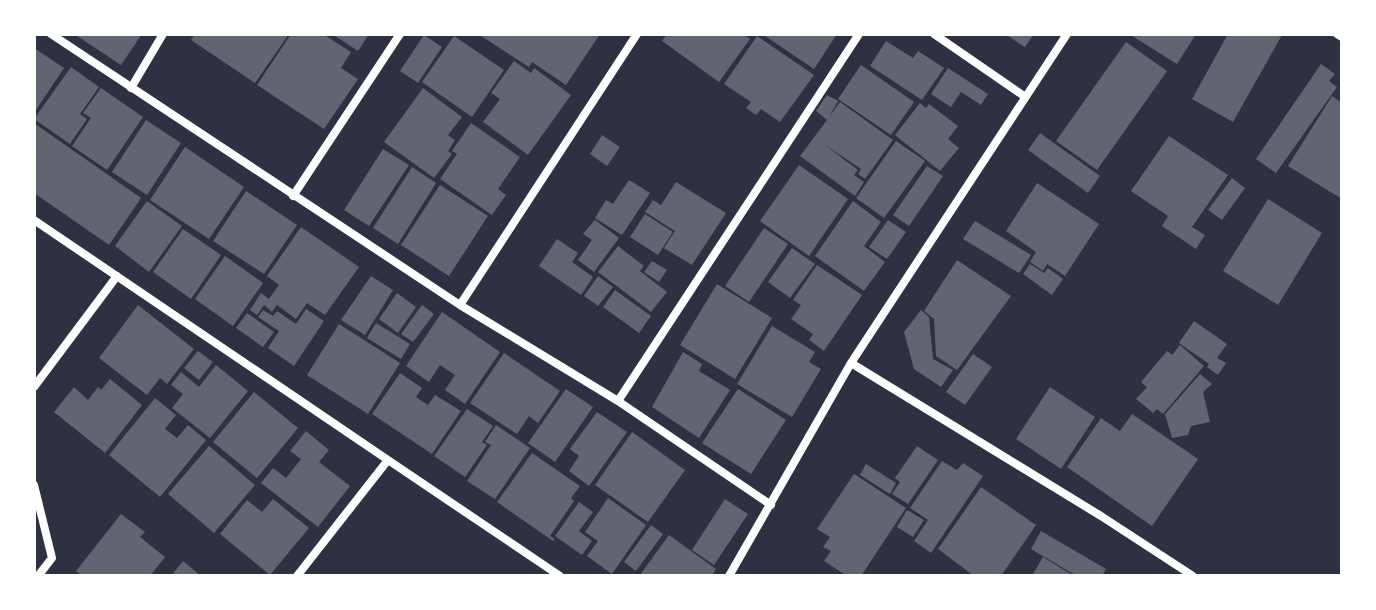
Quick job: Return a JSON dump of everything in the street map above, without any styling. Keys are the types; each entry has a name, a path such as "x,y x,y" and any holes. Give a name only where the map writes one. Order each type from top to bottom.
{"street":[{"path":"51,34 460,305 618,401 771,505"},
{"path":"131,88 163,34"},
{"path":"293,196 400,34"},
{"path":"460,305 637,34"},
{"path":"618,401 859,34"},
{"path":"934,34 1024,96"},
{"path":"729,576 851,363 1067,34"},
{"path":"34,220 560,576"},
{"path":"34,387 117,276"},
{"path":"851,363 1193,576"},
{"path":"297,576 388,460"},
{"path":"34,485 52,558 38,576"}],"building":[{"path":"74,34 142,34 121,65"},
{"path":"195,34 289,34 255,83 191,40"},
{"path":"291,34 323,34 351,52 341,68 358,79 324,129 257,85"},
{"path":"332,34 369,34 358,51"},
{"path":"478,34 600,34 566,85 532,62 529,67"},
{"path":"667,34 744,34 750,39 719,82 662,41"},
{"path":"762,34 837,34 814,69"},
{"path":"1005,34 1034,34 1025,47"},
{"path":"1129,34 1196,34 1177,64"},
{"path":"1228,34 1282,35 1233,122 1192,99"},
{"path":"424,35 442,47 418,83 400,71"},
{"path":"454,36 504,70 472,117 422,82"},
{"path":"757,36 814,75 780,122 761,109 756,115 746,108 751,102 724,84"},
{"path":"886,41 913,58 918,51 944,68 922,100 870,66"},
{"path":"1126,42 1167,71 1097,170 1056,141"},
{"path":"34,48 64,68 34,113"},
{"path":"514,61 531,73 534,68 571,95 528,155 483,122 500,99 491,93"},
{"path":"1321,64 1335,74 1329,81 1337,87 1276,173 1256,159"},
{"path":"861,65 914,102 891,135 838,99"},
{"path":"71,67 99,87 80,114 87,119 70,144 34,119"},
{"path":"948,68 988,94 981,105 961,92 951,107 931,94"},
{"path":"101,88 143,117 107,170 72,146 91,118 83,113"},
{"path":"423,88 462,117 448,135 455,140 448,151 452,154 434,178 384,142"},
{"path":"827,95 838,101 829,117 840,102 893,140 865,179 858,174 861,169 825,145 858,170 854,175 864,182 855,196 800,156 827,120 816,111"},
{"path":"1332,96 1342,103 1342,199 1288,166"},
{"path":"920,103 926,108 929,104 958,126 948,139 959,148 940,171 895,135"},
{"path":"146,120 181,143 147,195 112,172"},
{"path":"34,123 141,198 109,245 34,193"},
{"path":"471,123 520,157 498,189 506,195 492,215 440,179 457,154 452,151"},
{"path":"1040,133 1100,176 1088,193 1028,150"},
{"path":"602,135 620,147 607,166 590,154"},
{"path":"1169,136 1228,175 1192,227 1205,235 1196,249 1162,226 1168,216 1131,191"},
{"path":"896,141 925,161 884,218 856,198"},
{"path":"185,147 244,187 209,239 150,200"},
{"path":"383,149 409,165 369,226 344,210"},
{"path":"799,165 848,199 809,256 760,221"},
{"path":"927,166 943,176 909,226 893,215"},
{"path":"412,167 436,183 398,244 373,228"},
{"path":"1232,178 1245,188 1222,220 1208,210"},
{"path":"629,180 650,193 622,235 595,218 606,200 613,204"},
{"path":"676,182 726,213 692,265 664,248 675,231 645,212 653,200 661,205"},
{"path":"1037,183 1099,224 1065,276 1047,264 1043,271 1030,262 1036,252 1006,231"},
{"path":"440,185 488,216 449,276 401,245"},
{"path":"246,191 297,225 264,274 213,241"},
{"path":"1268,199 1322,233 1278,305 1223,271"},
{"path":"147,201 182,226 149,272 115,246"},
{"path":"853,201 881,222 864,246 885,262 864,291 815,256"},
{"path":"645,214 673,232 658,255 630,237"},
{"path":"595,220 619,238 594,272 578,260 592,240 583,234"},
{"path":"888,220 906,232 887,259 869,247"},
{"path":"975,221 1031,255 1019,273 963,239"},
{"path":"301,227 359,267 325,315 307,303 296,319 277,305 272,312 264,305 257,315 250,310 261,293 269,299 279,285 267,276"},
{"path":"764,228 788,244 749,302 725,286"},
{"path":"183,229 221,255 191,299 153,272"},
{"path":"557,239 578,253 572,262 593,277 581,295 539,266"},
{"path":"618,246 644,266 640,271 667,292 651,312 598,272"},
{"path":"792,248 815,264 790,298 768,282"},
{"path":"225,256 263,283 233,326 195,299"},
{"path":"957,260 1011,296 957,370 936,356 934,319 924,311"},
{"path":"652,261 667,270 659,282 644,272"},
{"path":"1030,264 1044,273 1048,268 1063,279 1052,295 1023,274"},
{"path":"817,265 862,295 824,351 809,340 813,334 791,319 801,305 793,300"},
{"path":"371,276 393,290 365,335 341,320"},
{"path":"598,276 613,287 598,306 584,296"},
{"path":"717,284 772,318 735,379 680,345"},
{"path":"615,290 651,316 639,333 603,307"},
{"path":"397,293 416,307 398,333 379,319"},
{"path":"138,305 194,349 167,384 160,378 147,395 99,358"},
{"path":"422,305 434,314 413,342 401,334"},
{"path":"306,309 324,321 294,366 268,348 279,331 258,317 263,310 273,316 277,311 296,324"},
{"path":"921,310 929,317 933,359 953,370 941,387 914,369 904,332"},
{"path":"442,312 500,352 465,404 445,390 455,375 440,365 429,382 406,366"},
{"path":"247,313 274,332 263,347 236,328"},
{"path":"1194,321 1227,344 1217,358 1226,363 1218,375 1207,367 1209,364 1179,343"},
{"path":"376,323 410,344 401,359 367,338"},
{"path":"339,324 400,363 368,414 307,375"},
{"path":"772,326 815,352 809,362 821,369 792,417 737,384"},
{"path":"1180,345 1204,366 1163,414 1157,409 1153,413 1136,399 1147,387 1141,382 1167,351 1172,355"},
{"path":"198,351 213,362 199,380 184,368"},
{"path":"683,352 702,364 699,371 730,390 699,438 652,407"},
{"path":"504,353 560,391 538,423 529,416 517,434 470,403"},
{"path":"973,354 992,367 965,405 946,392"},
{"path":"216,365 248,391 210,438 172,408 183,394 171,385 181,372 199,387"},
{"path":"400,373 422,388 416,397 428,405 435,395 461,411 432,454 372,414"},
{"path":"1200,374 1212,384 1203,392 1210,422 1191,426 1188,435 1172,438 1165,414"},
{"path":"110,379 142,405 105,453 54,412 74,387 88,400 98,387 101,390"},
{"path":"1050,387 1095,417 1061,469 1016,439"},
{"path":"566,389 593,407 555,462 528,443"},
{"path":"738,389 786,420 751,474 702,443"},
{"path":"254,392 298,428 257,478 213,442"},
{"path":"155,398 176,415 165,429 177,438 188,425 206,440 160,497 109,455"},
{"path":"467,409 493,426 482,442 487,445 465,477 434,456"},
{"path":"597,412 627,432 589,486 569,471 579,456 570,449"},
{"path":"1132,414 1198,459 1152,526 1067,467 1101,418 1120,431"},
{"path":"496,425 530,448 495,499 467,481 491,445 485,442"},
{"path":"306,431 329,450 319,462 350,486 318,527 261,483 273,468 286,478 301,459 290,451"},
{"path":"632,432 685,470 648,522 595,485"},
{"path":"209,446 255,485 214,533 168,494"},
{"path":"917,446 938,460 908,504 892,494 900,482 895,478"},
{"path":"532,453 580,486 571,498 574,501 550,536 555,539 553,541 497,502"},
{"path":"942,461 957,470 963,463 983,476 931,553 914,541 928,520 910,508"},
{"path":"866,464 896,483 890,494 860,475"},
{"path":"854,474 906,508 861,576 847,576 824,561 831,551 823,547 830,537 817,529"},
{"path":"981,487 1036,525 1001,576 974,576 938,549"},
{"path":"608,498 646,525 612,574 587,556 598,541 585,532"},
{"path":"273,499 309,528 270,575 220,534 247,500 262,512"},
{"path":"725,499 748,514 714,565 692,550"},
{"path":"579,502 593,512 579,531 592,541 582,555 555,536"},
{"path":"907,510 924,520 913,537 897,527"},
{"path":"121,514 145,532 140,537 165,557 150,576 83,576 76,571"},
{"path":"651,525 663,534 636,571 624,562"},
{"path":"1041,531 1106,569 1102,576 1077,576 1031,549"},
{"path":"669,535 716,569 712,576 640,575"},
{"path":"1043,557 1074,576 1032,576"},
{"path":"183,561 201,576 171,576"}]}
